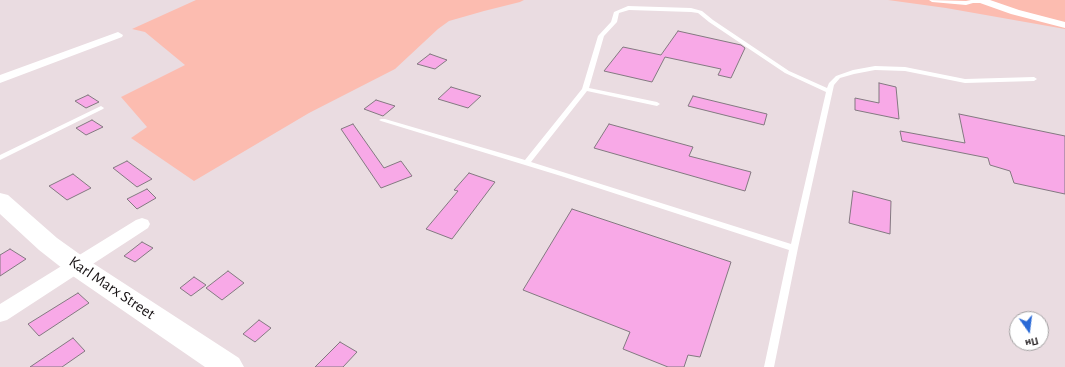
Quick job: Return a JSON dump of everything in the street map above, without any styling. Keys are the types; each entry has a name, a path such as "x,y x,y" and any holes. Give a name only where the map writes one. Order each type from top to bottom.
{"street":[{"path":"982,0 1015,12 1065,25"},
{"path":"0,79 118,35"},
{"name":"Karl Marx Street","path":"0,201 48,244 76,265 229,367"},
{"path":"0,314 142,224"}],"lane":[{"path":"932,0 966,3 982,0"},
{"path":"526,163 585,89 601,36 614,22 617,12 633,7 660,10 691,10 700,12 787,72 829,91"},
{"path":"769,367 829,91 832,84 838,77 853,72 875,68 905,69 965,81 1034,79"},
{"path":"585,89 657,104"},
{"path":"0,158 101,108"},
{"path":"384,120 526,163 794,248"}],"shaded area":[{"path":"196,0 524,0 449,21 438,29 395,69 309,113 194,181 131,138 147,127 121,97 185,65 145,32 132,29"},
{"path":"888,0 1065,0 1065,29 946,8"}],"building":[{"path":"678,31 741,45 745,48 731,78 718,75 721,69 665,57 652,82 604,71 623,47 661,55"},
{"path":"430,54 447,60 435,69 417,64"},
{"path":"879,83 896,87 899,119 855,110 855,98 879,103"},
{"path":"451,87 481,96 468,108 438,99"},
{"path":"88,95 99,102 86,108 75,101"},
{"path":"693,96 767,114 764,125 688,106"},
{"path":"376,100 395,106 383,116 364,109"},
{"path":"959,114 1065,136 1065,194 1014,183 1010,171 990,165 988,158 902,141 900,131 965,143"},
{"path":"92,120 103,127 86,135 76,128"},
{"path":"353,124 384,168 401,161 412,176 381,188 341,129"},
{"path":"609,124 693,147 689,156 751,172 745,191 594,148"},
{"path":"127,161 152,179 137,187 113,168"},
{"path":"469,173 495,182 452,239 426,229 458,191 454,190"},
{"path":"73,174 91,188 67,200 49,186"},
{"path":"147,189 156,198 137,209 127,199"},
{"path":"853,191 891,201 890,234 849,223"},
{"path":"572,209 731,262 700,357 688,355 684,367 668,367 623,349 630,332 523,290"},
{"path":"142,242 153,248 135,262 124,256"},
{"path":"10,249 26,259 0,276 0,255"},
{"path":"228,271 244,283 222,300 206,288"},
{"path":"194,277 206,285 191,296 180,288"},
{"path":"78,293 89,303 39,336 28,324"},
{"path":"259,320 271,328 255,342 243,334"},
{"path":"73,338 85,351 62,367 30,367"},
{"path":"340,342 357,352 343,367 315,367"}]}
